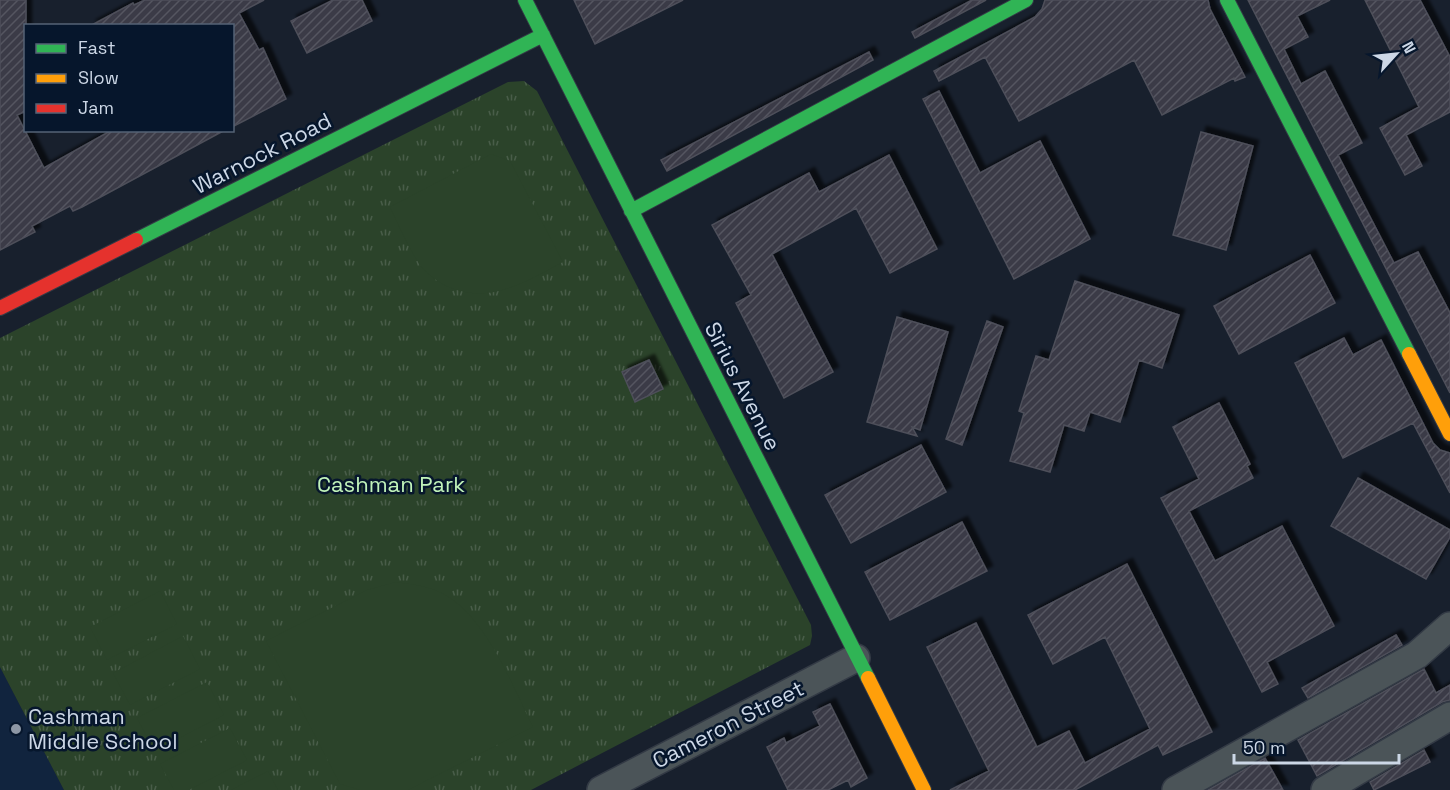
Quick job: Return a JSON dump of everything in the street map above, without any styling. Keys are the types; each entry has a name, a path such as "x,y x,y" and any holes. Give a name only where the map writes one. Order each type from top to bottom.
{"street":[{"name":"Sirius Avenue","path":"525,0 924,790"},
{"path":"631,211 1026,0"},
{"path":"1227,0 1450,434"},
{"name":"Warnock Road","path":"0,308 543,35"},
{"path":"1176,790 1417,655 1450,626"},
{"name":"Cameron Street","path":"601,790 856,658"},
{"path":"1324,790 1450,716"}],"shaded area":[{"name":"Cashman Middle School","path":"0,667 64,790 0,790"}],"green space":[{"name":"Cashman Park","path":"524,81 537,91 811,625 810,645 531,790 64,790 0,667 0,338 508,82"},
{"path":"491,154 510,161 563,262 508,288 494,292 464,292 441,283 423,268 390,207"},
{"path":"396,582 432,589 450,598 466,611 480,628 505,668 533,727 408,790 360,790 340,784 266,641 367,590"},
{"path":"160,591 177,624 107,660 90,627"},
{"path":"183,636 200,669 130,705 113,673"},
{"path":"207,682 224,715 154,751 137,718"},
{"path":"230,728 247,760 189,790 174,790 160,764"},
{"path":"268,771 278,790 231,790"}],"building":[{"path":"0,0 26,0 24,112 17,115 44,168 108,132 221,132 82,207 73,211 70,206 32,226 35,232 0,250"},
{"path":"145,0 264,0 239,13 259,50 263,48 286,99 234,126 234,24 94,24 133,3 134,5"},
{"path":"333,0 362,0 372,21 307,53 291,21"},
{"path":"574,0 683,0 595,44"},
{"path":"972,0 986,0 915,38 912,32"},
{"path":"1045,0 1208,0 1210,9 1245,77 1235,81 1234,78 1162,115 1134,60 1019,121 985,57 939,81 934,71 1035,17 1042,9"},
{"path":"1248,0 1330,0 1297,16 1308,37 1284,49 1301,84 1325,71 1362,143 1338,155 1394,263 1418,252 1450,313 1450,393"},
{"path":"1365,0 1420,0 1450,57 1450,112 1406,135 1422,166 1405,175 1380,128 1419,107"},
{"path":"869,52 873,60 667,171 661,160"},
{"path":"939,91 980,173 1040,141 1090,239 1014,279 923,99"},
{"path":"1201,132 1253,146 1226,250 1173,235"},
{"path":"889,155 937,249 890,273 856,208 772,254 833,372 784,398 736,303 751,295 712,225 809,173 819,192"},
{"path":"1310,255 1335,303 1239,354 1214,306"},
{"path":"1075,281 1179,315 1162,368 1139,360 1120,422 1090,412 1084,431 1064,425 1050,472 1010,461 1024,413 1019,411 1036,356 1049,360"},
{"path":"897,317 948,332 920,430 912,427 917,436 867,422"},
{"path":"987,321 1003,327 962,445 946,439"},
{"path":"1344,338 1353,355 1381,340 1433,443 1440,450 1450,453 1450,493 1413,423 1343,458 1295,363"},
{"path":"649,360 663,389 635,402 622,372"},
{"path":"1219,403 1250,464 1247,466 1253,478 1189,511 1215,561 1282,526 1334,626 1267,662 1278,684 1262,692 1161,498 1199,479 1173,427"},
{"path":"921,445 946,492 851,543 825,495"},
{"path":"1358,478 1450,530 1450,537 1426,579 1331,526"},
{"path":"962,522 987,571 890,620 865,572"},
{"path":"1127,564 1212,732 1163,755 1158,745 1075,790 950,790 989,771 927,647 976,623 1037,747 1069,731 1085,763 1150,729 1105,637 1053,664 1028,615"},
{"path":"1396,635 1402,645 1308,698 1302,688"},
{"path":"1424,669 1436,693 1450,685 1450,700 1442,702 1317,776 1298,740"},
{"path":"830,704 867,778 851,787 848,780 828,790 788,790 767,747 784,738 786,743 820,726 813,712"},
{"path":"1424,750 1430,762 1374,790 1370,782"},
{"path":"1265,758 1283,790 1208,790"}],"traffic: fast":[{"path":"525,0 868,678"},
{"path":"631,211 1026,0"},
{"path":"1227,0 1409,354"},
{"path":"136,240 543,35"}],"traffic: slow":[{"path":"1409,354 1450,434"},
{"path":"868,678 924,790"}],"traffic: jam":[{"path":"0,308 136,240"}],"place":[{"name":"Cashman Middle School","path":"16,729"}]}
